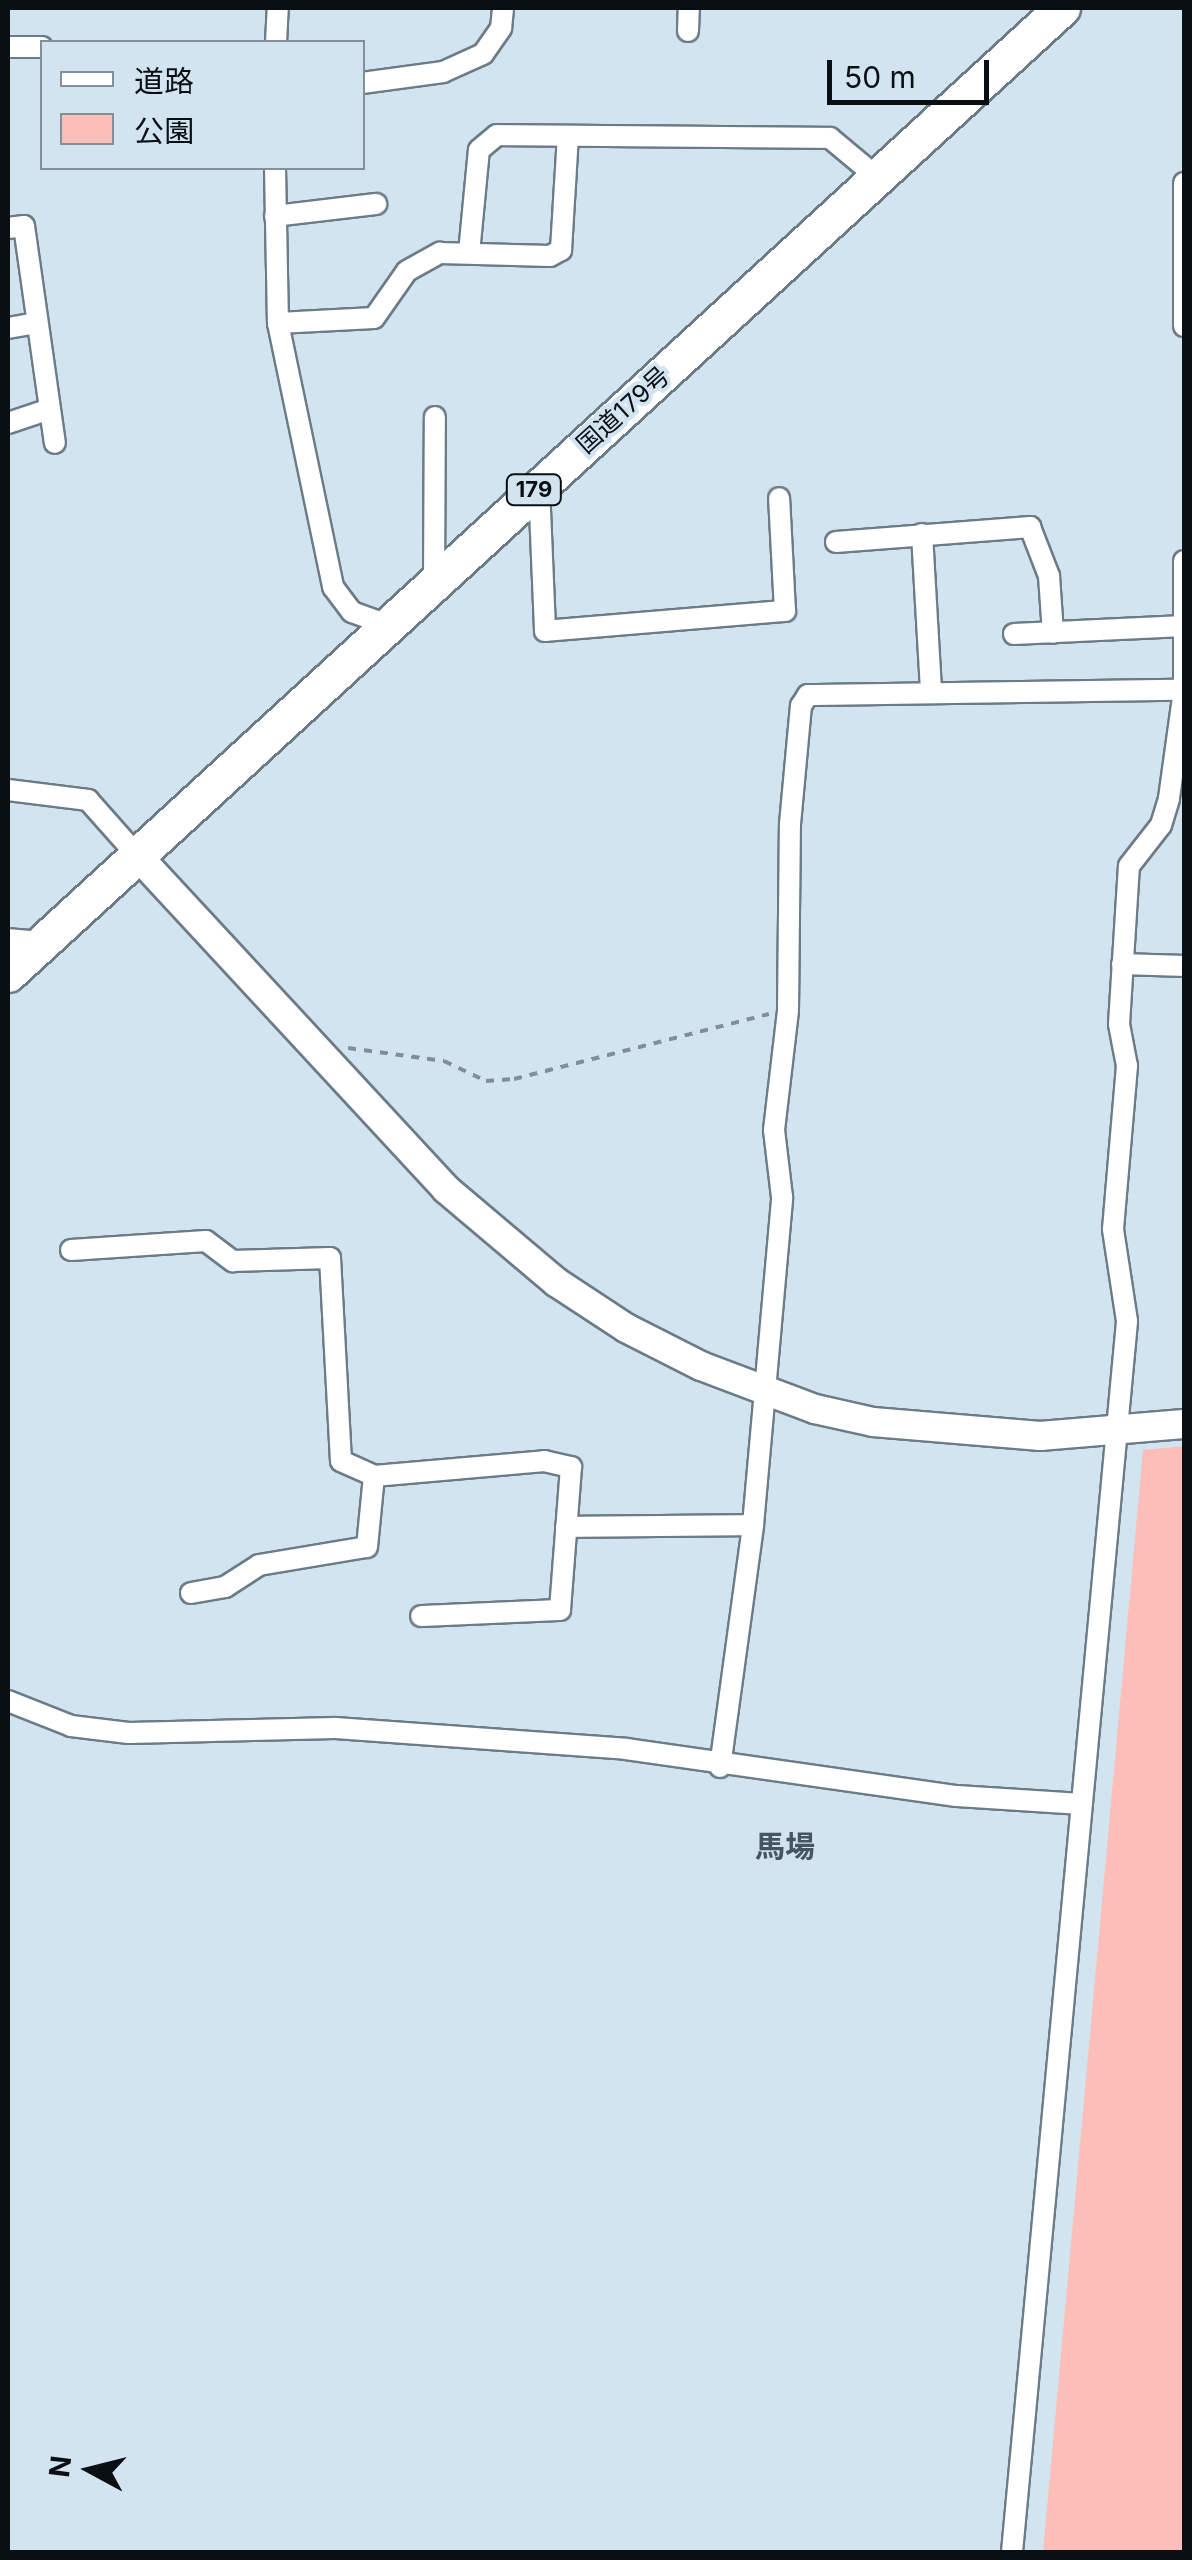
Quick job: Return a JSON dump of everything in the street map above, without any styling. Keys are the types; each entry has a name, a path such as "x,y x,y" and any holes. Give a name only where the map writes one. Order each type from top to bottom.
{"highway":[{"name":"国道179号","path":"8,974 24,941 134,852 434,583 1062,8"}],"street":[{"path":"276,40 278,8"},
{"path":"365,83 443,72 483,54 500,28 503,8"},
{"path":"688,8 688,31"},
{"path":"8,47 40,47"},
{"path":"469,252 484,140 568,136 830,138 878,178"},
{"path":"278,323 374,318 416,264 440,254 550,256 560,250 568,136"},
{"path":"275,170 278,323 333,586 352,612 388,624"},
{"path":"1184,183 1184,326"},
{"path":"276,216 376,204"},
{"path":"8,228 24,226 47,410 55,443"},
{"path":"8,328 36,323"},
{"path":"8,423 47,410"},
{"path":"434,583 435,417"},
{"path":"539,486 545,631 785,610 779,498"},
{"path":"836,542 1030,526 1048,576 1054,633"},
{"path":"922,534 931,692"},
{"path":"1012,2552 1127,1321 1114,1229 1127,1066 1119,1024 1129,866 1160,825 1184,690 1184,562"},
{"path":"1014,634 1184,626"},
{"path":"720,1767 753,1525 761,1388 782,1197 774,1130 788,1010 788,860 801,706 808,696 1184,690"},
{"path":"8,790 88,800 446,1188 556,1282 626,1328 814,1408 958,1434 1115,1431 1184,1424"},
{"path":"1122,964 1184,966"},
{"path":"71,1250 206,1241 234,1261 330,1258 341,1461 374,1476 544,1461 571,1467 560,1610 421,1616"},
{"path":"191,1593 224,1587 259,1565 367,1547 374,1476"},
{"path":"566,1528 753,1525"},
{"path":"8,1701 71,1726 129,1733 335,1728 626,1749 720,1767 1082,1804"}],"path":[{"path":"325,1059 348,1048 444,1061 486,1081 514,1079 788,1010"}],"green space":[{"path":"1184,1446 1184,2552 1043,2552 1143,1450"}],"district":[{"name":"馬場","path":"785,1846"}]}
